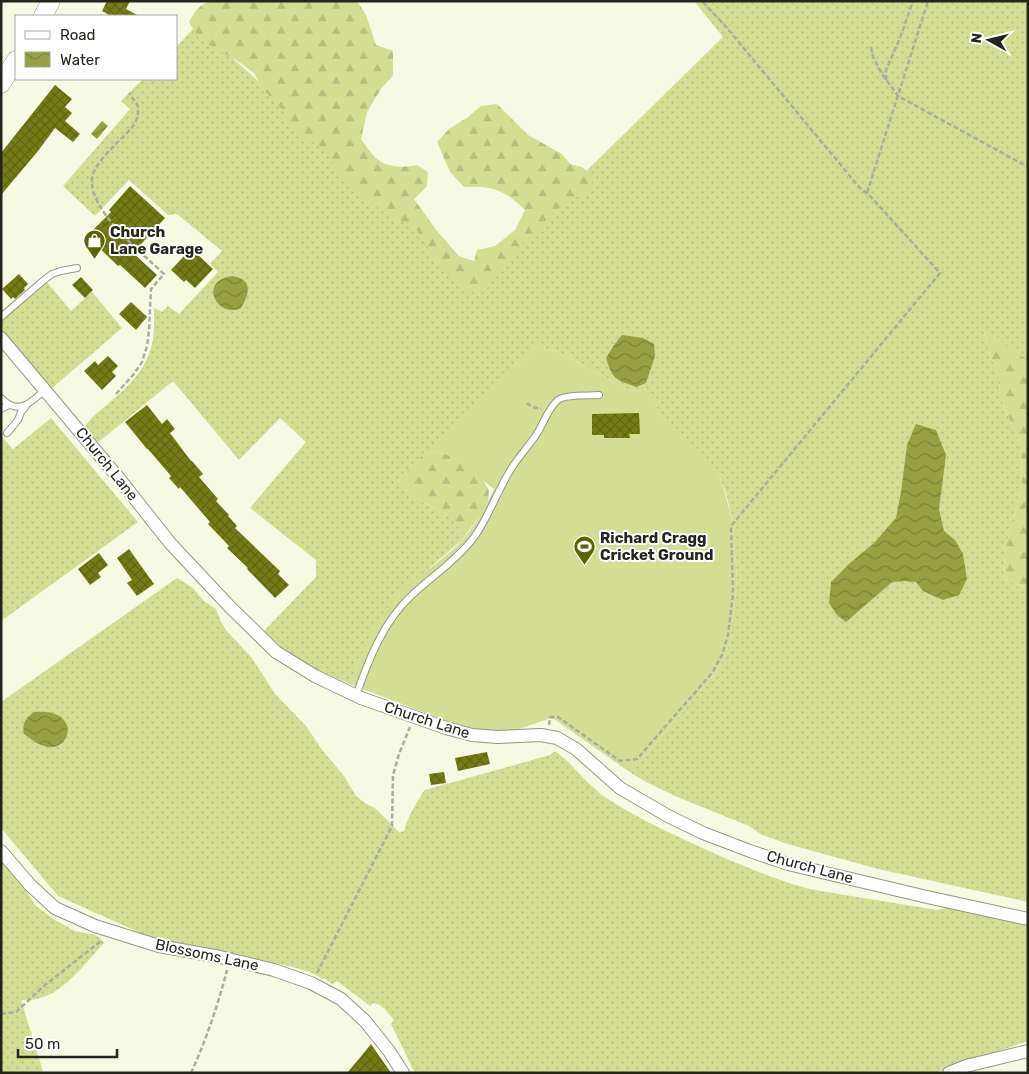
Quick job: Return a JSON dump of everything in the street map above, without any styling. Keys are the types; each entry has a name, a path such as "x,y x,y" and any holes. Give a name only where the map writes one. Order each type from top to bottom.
{"street":[{"path":"44,15 51,1"},
{"path":"1,84 15,62"},
{"name":"Church Lane","path":"1,338 117,476 170,544 276,652 315,676 356,696 446,728 472,735 497,738 541,735 557,738 576,749 620,788 668,816 703,833 788,864 1028,919"},
{"name":"Blossoms Lane","path":"1,851 30,885 55,908 95,926 159,946 230,959 274,970 311,983 342,999 365,1021 389,1051 403,1073"},
{"path":"949,1073 966,1066 1028,1051"}],"lane":[{"path":"1,317 52,274 78,268"},
{"path":"7,433 18,420 26,406 45,390"},
{"path":"356,696 372,656 398,609 463,549 476,534 512,468 558,400 564,397 599,395"},
{"path":"1,398 9,405 26,406"},
{"path":"1,409 9,405"}],"path":[{"path":"548,736 550,717 558,717 620,761 637,759 712,674 722,654 728,635 733,594 731,526 940,274 867,193 859,187 727,28 702,1"},
{"path":"886,81 886,70 900,38 912,1"},
{"path":"867,193 928,1"},
{"path":"871,47 872,57 886,81 898,96 1028,167"},
{"path":"116,394 142,362 147,346 152,289 164,274 107,217 93,191 92,177 101,160 129,131 137,118 138,106 129,93"},
{"path":"527,403 532,407 550,411"},
{"path":"311,983 392,826 393,775 399,754 415,717"},
{"path":"1,1014 16,1012 45,985 105,938 116,933"},
{"path":"191,1073 211,1023 230,959"}],"green space":[{"path":"211,1 357,1 366,15 376,45 393,51 393,75 381,89 367,112 361,139 377,159 388,165 405,167 417,165 428,172 427,186 414,199 437,231 459,256 474,261 477,250 495,246 515,230 525,210 511,198 498,191 483,187 464,187 450,172 437,142 449,129 481,106 497,104 528,135 562,154 570,164 582,167 593,177 591,192 571,199 554,212 494,272 490,285 483,292 474,292 462,286 445,272 413,224 395,220 348,186 325,149 301,135 292,126 280,107 262,88 254,73 198,38 189,22 200,6"},
{"path":"694,1 1028,1 1028,360 983,329 990,356 996,368 1002,400 1021,445 1022,485 1006,546 1004,565 1005,579 1028,589 1028,902 878,869 791,845 762,835 749,826 675,796 631,773 717,671 725,657 730,640 737,579 733,523 726,493 719,476 659,414 655,402 639,391 627,390 558,352 536,346 398,480 414,497 450,517 459,527 461,541 400,593 381,618 359,661 350,684 287,654 262,633 316,577 316,560 250,508 306,442 280,418 239,460 173,381 95,445 83,430 92,418 128,385 143,366 153,340 154,308 162,312 168,306 179,314 218,272 210,264 222,251 177,214 168,215 129,180 95,216 63,186 130,109 121,101 142,80 178,80 178,45 196,26 308,125 476,279 723,37"},
{"path":"46,281 71,311 92,292 122,328 50,390 1,332 1,321"},
{"path":"983,328 1028,360 1028,589 1005,579 1006,546 1022,485 1021,445 1002,400 996,368 990,356"},
{"name":"Richard Cragg Cricket Ground","path":"536,346 558,352 627,390 648,394 655,402 659,414 709,463 719,476 733,523 737,579 730,640 725,657 717,671 631,773 554,719 548,719 516,730 472,731 350,684 377,624 391,603 407,586 457,546 481,514 494,489 450,455 433,452 423,455"},
{"path":"51,418 138,522 1,621 1,436 13,449"},
{"path":"433,452 450,455 483,480 489,490 488,501 482,513 461,541 459,527 450,517 414,497 398,480 423,455"},
{"path":"177,578 193,588 204,601 216,609 226,630 252,658 275,694 306,726 323,751 344,776 356,796 375,808 399,832 404,831 412,810 425,790 550,755 555,751 596,790 625,810 696,845 766,875 809,889 937,910 951,907 1028,926 1028,1041 934,1073 415,1073 391,1024 394,1020 383,1007 373,1003 370,1006 337,981 332,984 324,978 289,966 154,939 58,896 1,828 1,702"},
{"path":"1,859 18,879 36,906 55,920 75,931 95,935 104,943 67,983 49,995 38,999 21,1000 43,1071 38,1073 1,1073"}],"water":[{"path":"102,121 108,126 97,139 91,134"},
{"path":"232,276 244,280 248,288 241,308 235,310 221,306 214,296 216,284 222,279"},
{"path":"622,335 643,338 654,344 655,356 646,383 636,387 616,378 606,358"},
{"path":"916,424 936,430 946,455 939,509 944,531 955,540 963,554 967,579 959,595 943,600 923,591 916,582 892,582 846,622 837,615 829,603 831,582 873,544 896,518 907,445"},
{"path":"34,712 49,712 60,716 66,723 68,730 66,737 61,743 54,747 44,746 24,734 23,727 25,722"}],"building":[{"path":"107,1 130,1 126,9 137,15 109,15 102,11"},
{"path":"55,85 72,99 65,107 72,113 65,121 80,134 73,142 55,128 1,195 1,153"},
{"path":"130,186 165,218 133,253 157,275 145,288 120,265 118,266 87,236 111,212 109,210"},
{"path":"194,251 213,269 195,288 186,280 184,282 171,270 186,254 189,257"},
{"path":"19,274 28,284 24,288 25,290 15,299 13,297 11,299 2,289"},
{"path":"81,277 93,290 85,298 72,285"},
{"path":"131,302 147,317 136,330 119,314"},
{"path":"108,356 118,366 112,372 116,376 102,390 84,371 95,361 98,365"},
{"path":"147,405 162,424 167,419 175,429 170,433 203,474 199,477 218,499 216,501 237,526 235,528 280,571 278,574 289,585 275,598 227,548 229,546 208,524 210,522 180,487 179,489 169,478 171,476 125,422"},
{"path":"639,413 640,434 629,434 630,438 604,438 604,435 592,435 592,414"},
{"path":"129,549 154,584 137,596 127,583 132,580 117,558"},
{"path":"99,553 108,565 98,573 101,577 90,585 78,569"},
{"path":"487,752 490,764 458,771 455,758"},
{"path":"444,772 446,783 431,785 429,774"},
{"path":"371,1044 391,1073 347,1073 358,1060"}],"place":[{"name":"Church Lane Garage","path":"94,260"},
{"name":"Richard Cragg Cricket Ground","path":"584,566"}]}
